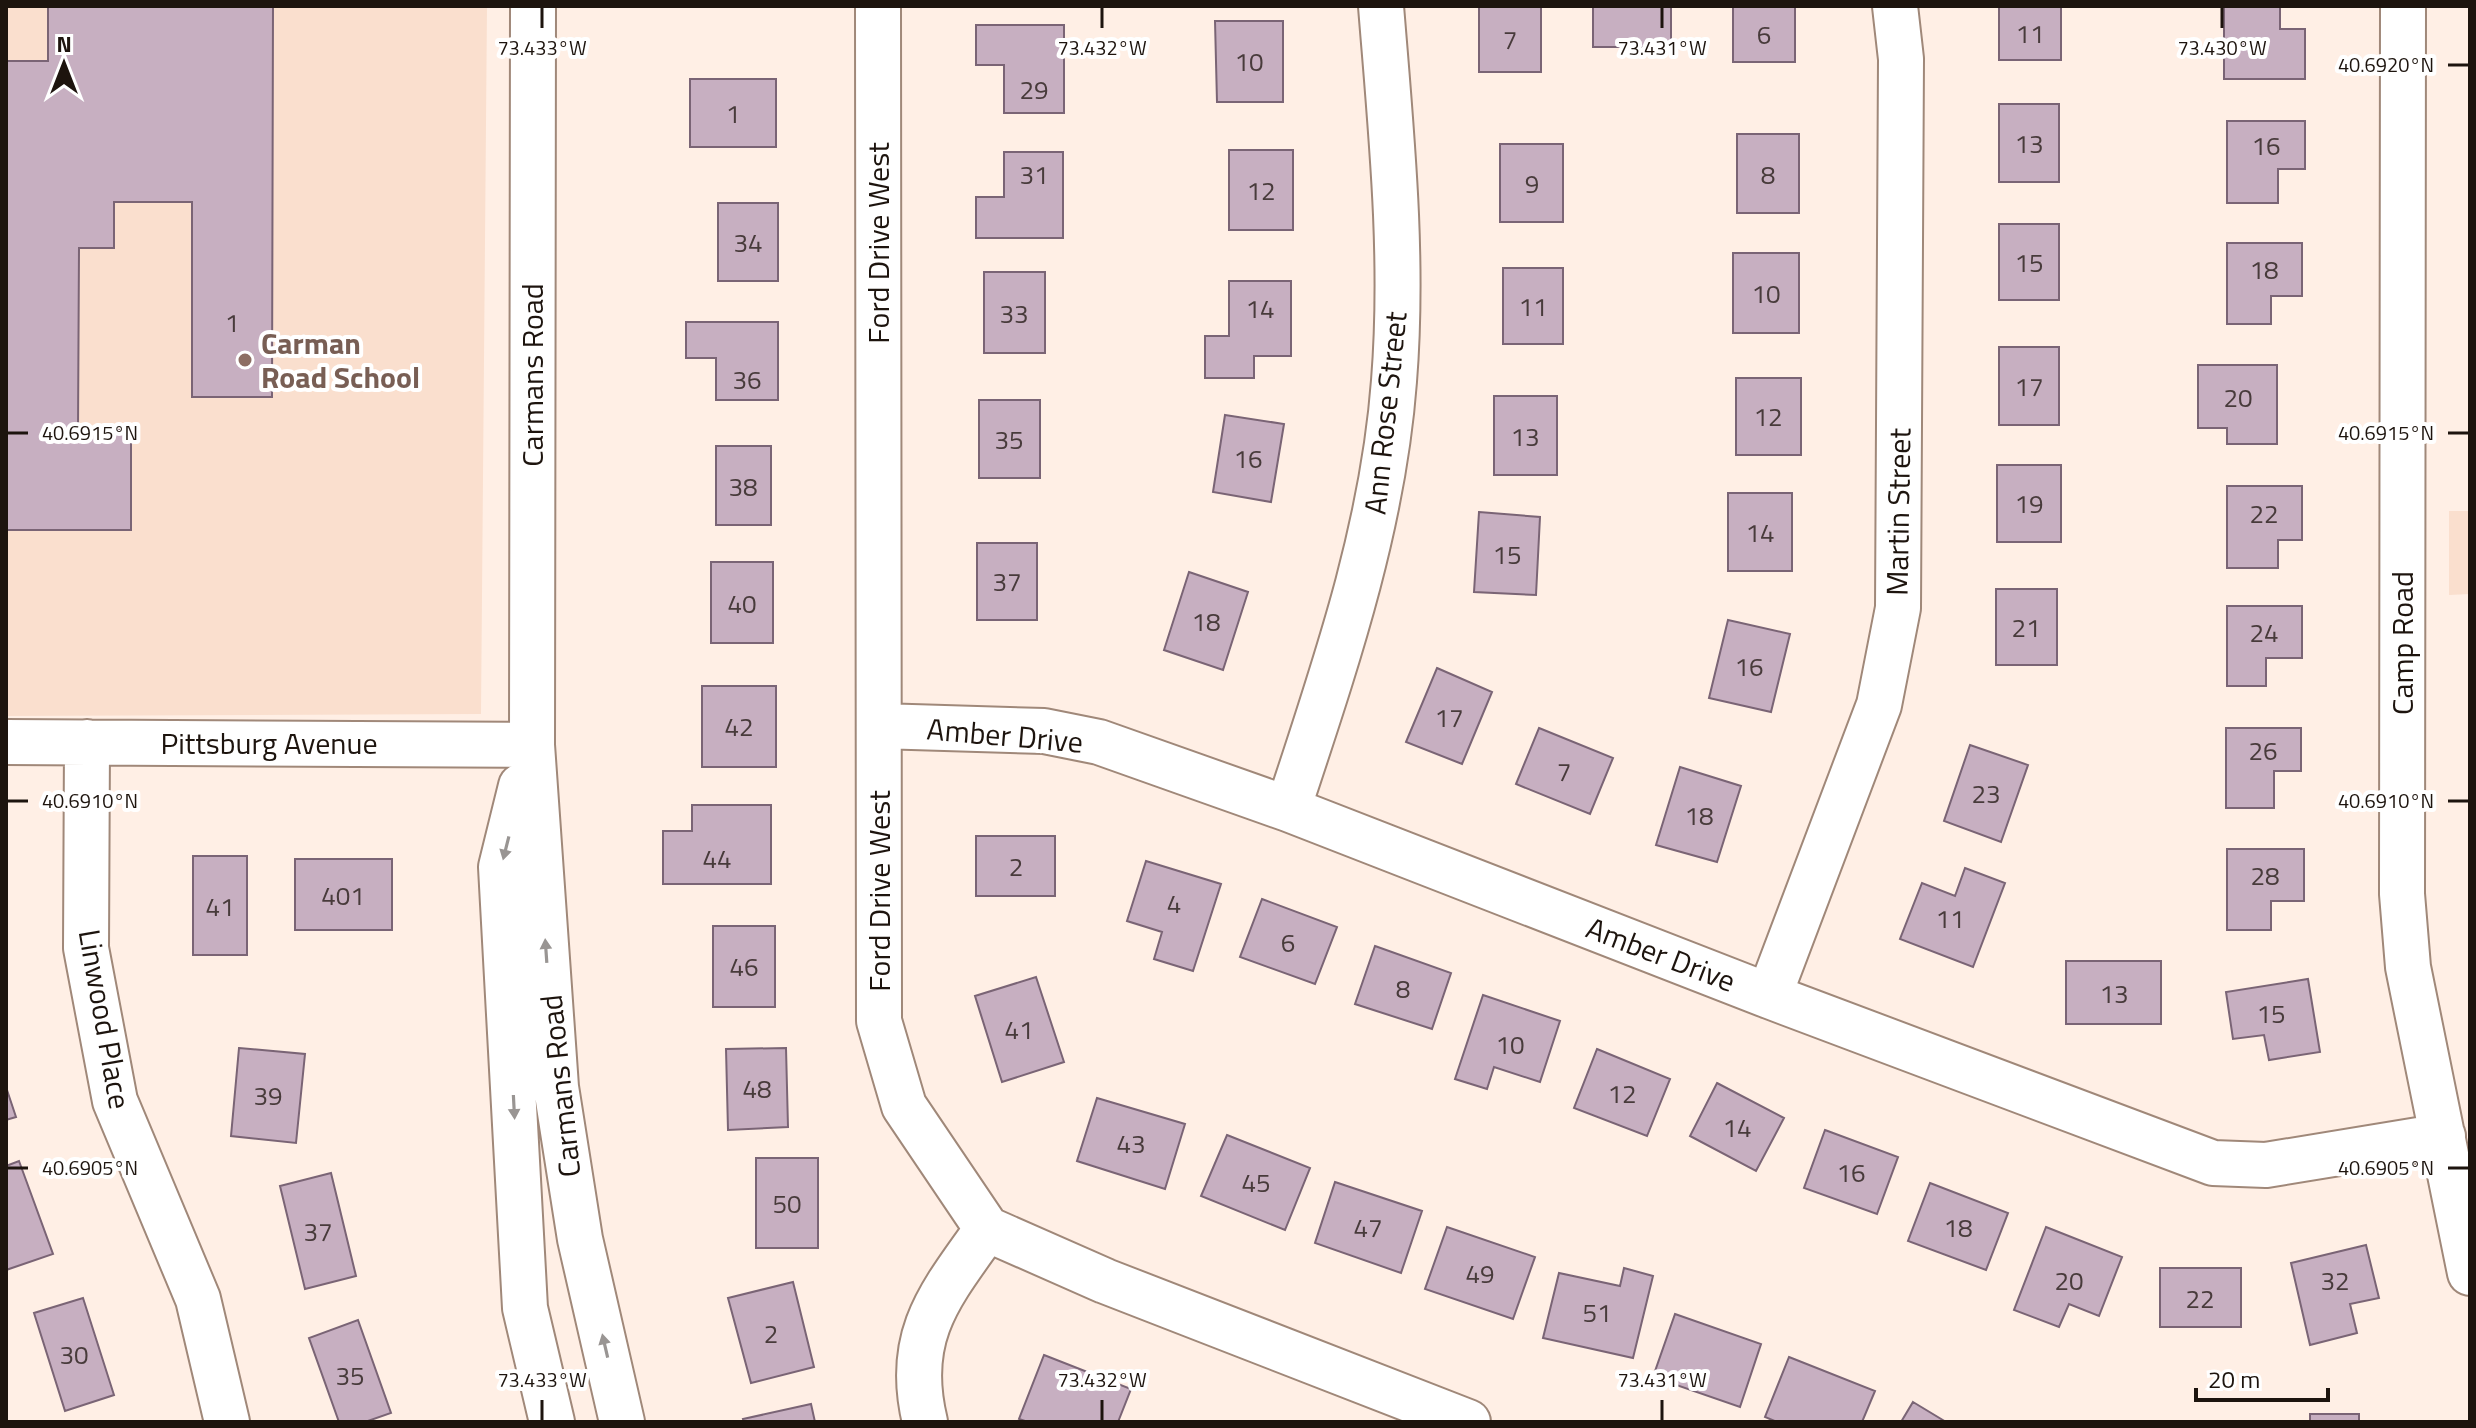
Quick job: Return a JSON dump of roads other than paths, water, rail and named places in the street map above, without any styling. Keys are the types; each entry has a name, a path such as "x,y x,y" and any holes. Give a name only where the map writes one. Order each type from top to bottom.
{"street":[{"name":"Carmans Road","path":"533,6 532,745 556,1087 580,1239 622,1422"},
{"name":"Ford Drive West","path":"878,6 879,1021 904,1106 987,1229"},
{"name":"Ann Rose Street","path":"1288,809 1346,633 1373,528 1394,383 1399,277 1381,6"},
{"name":"Martin Street","path":"1769,996 1879,705 1898,608 1901,59 1895,6"},
{"name":"Camp Road","path":"2403,6 2402,894 2408,967 2470,1273"},
{"name":"Amber Drive","path":"879,726 1044,731 1099,742 1288,809 1769,996 2213,1163 2266,1165 2443,1136"},
{"name":"Pittsburg Avenue","path":"6,742 532,745"},
{"name":"Linwood Place","path":"87,742 86,948 115,1101 198,1299 227,1422"},
{"name":"Carmans Road","path":"532,745 501,867 525,1308 552,1422"},
{"path":"925,1422 921,1405 919,1357 925,1324 950,1280 987,1229 1105,1281 1468,1422"}],"place":[{"name":"Carman Road School","path":"245,360"}]}
